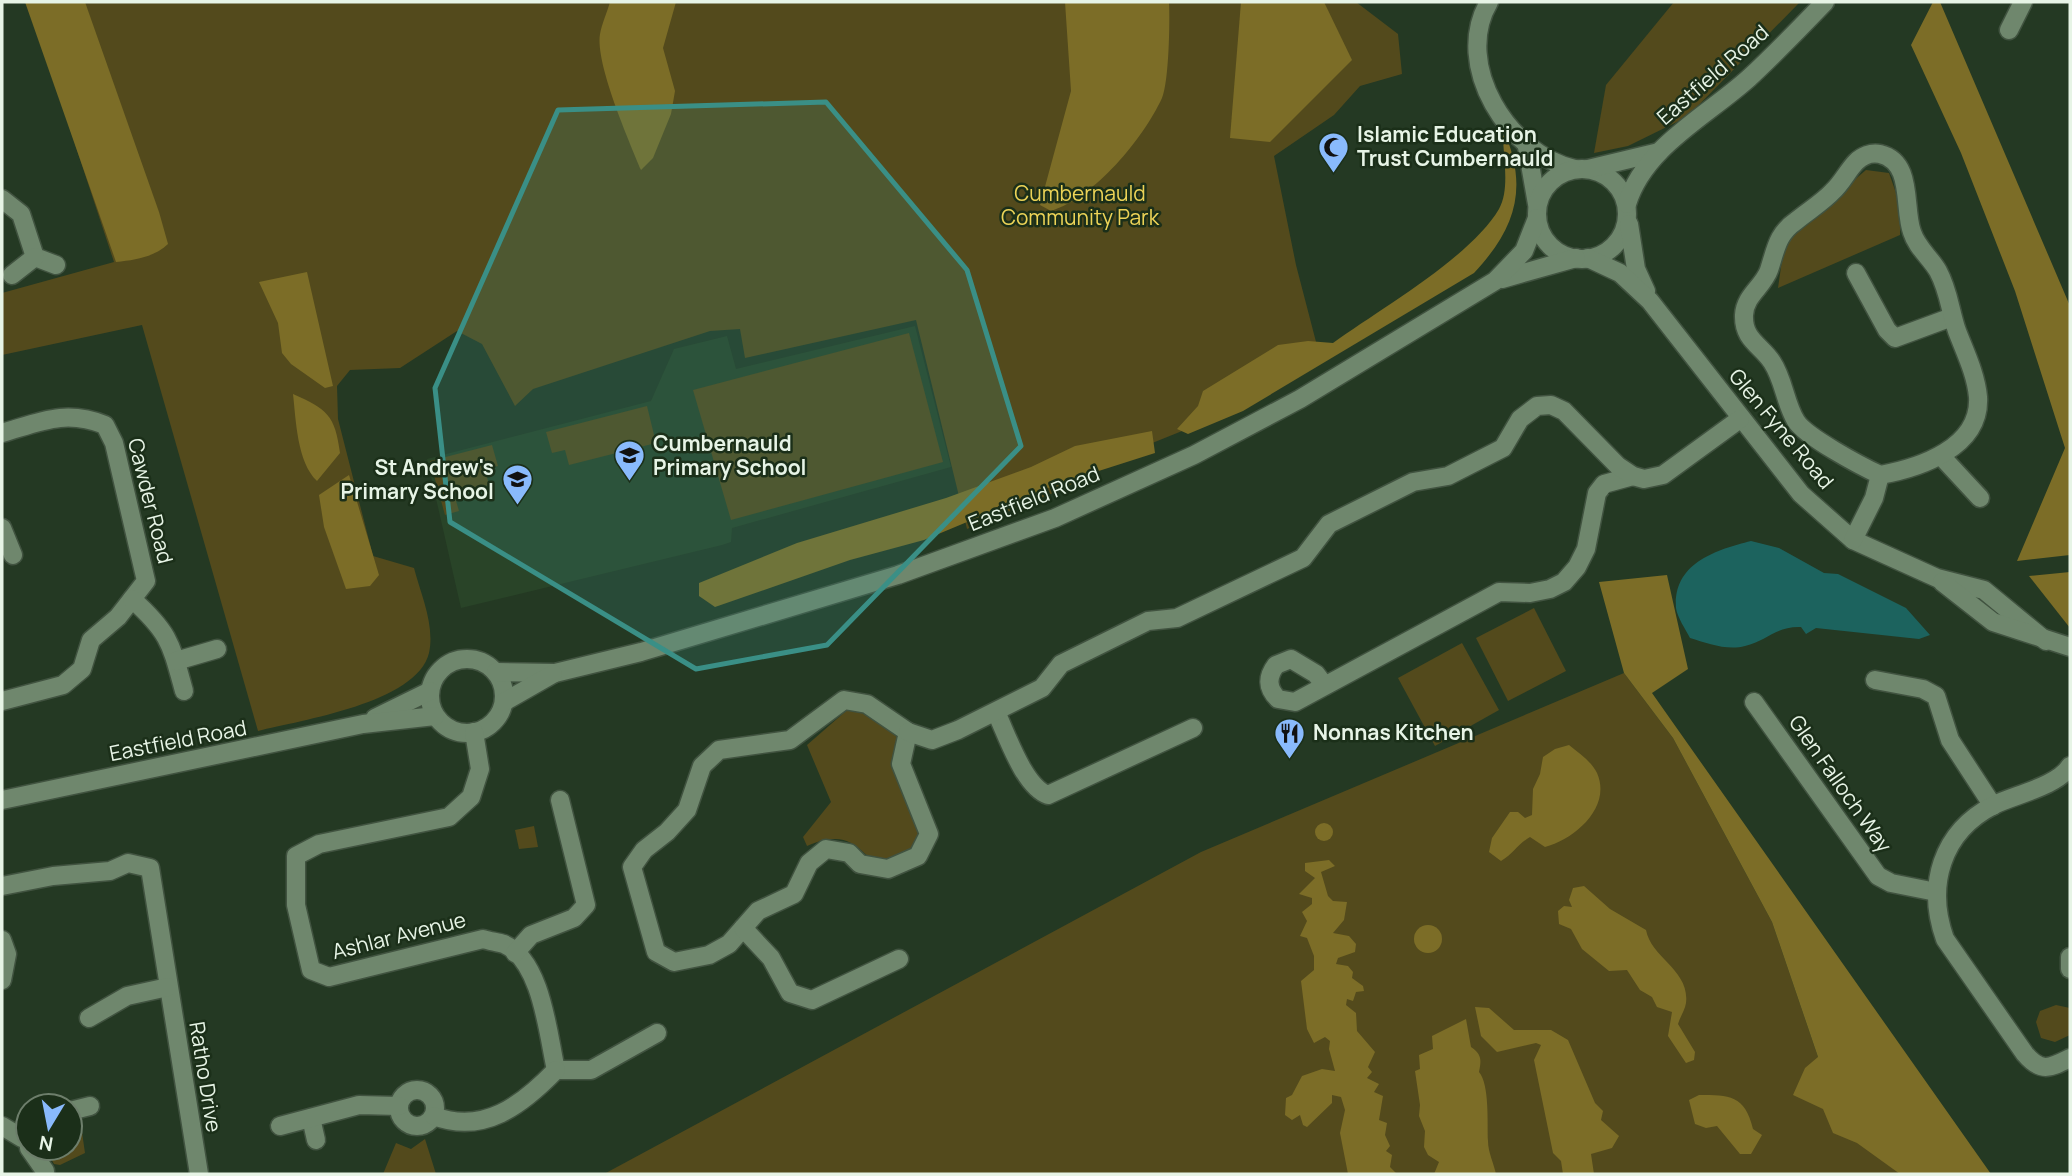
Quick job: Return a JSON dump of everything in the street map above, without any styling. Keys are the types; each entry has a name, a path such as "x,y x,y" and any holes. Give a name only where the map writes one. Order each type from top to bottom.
{"street":[{"path":"1489,2 1478,28 1476,60 1484,82 1501,114 1527,147 1560,166 1607,177 1621,191 1628,210 1618,242 1611,249 1583,258 1558,252 1547,243 1537,211 1527,147"},
{"name":"Eastfield Road","path":"1628,210 1637,180 1659,152 1748,79 1825,2"},
{"path":"2009,30 2023,2"},
{"name":"Eastfield Road","path":"1581,170 1659,152"},
{"path":"1878,154 1890,158 1899,169 1906,186 1915,242 1937,268 1948,291 1952,317 1976,382 1978,399 1971,426 1942,457 1880,475 1819,442 1797,423 1771,361 1751,342 1745,328 1747,298 1769,271 1777,242 1784,229 1832,193 1854,164 1867,155 1878,154"},
{"path":"1537,211 1551,180 1562,172 1581,170"},
{"path":"2,199 22,214 35,257"},
{"name":"Glen Fyne Road","path":"1628,210 1636,269 1650,301"},
{"name":"Eastfield Road","path":"363,724 430,691 433,680 448,664 458,659 476,660 496,672 555,673 641,652 898,575 1043,523 1194,455 1253,425 1495,281 1524,251 1537,211"},
{"path":"35,257 56,265"},
{"path":"12,275 35,257"},
{"name":"Eastfield Road","path":"1495,281 1583,258"},
{"name":"Glen Fyne Road","path":"1583,258 1620,273 1650,301 1801,494 1853,540 1937,578 1993,622 2070,648"},
{"path":"1856,273 1887,330 1895,338 1952,317"},
{"path":"908,732 901,764 929,834 918,856 888,869 860,864 849,853 826,849 809,863 794,894 758,911 729,944 709,955 674,962 656,953 632,867 645,850 667,832 687,810 702,766 719,750 790,740 844,700 867,704 908,732 932,740 1042,688 1062,664 1148,621 1178,618 1303,558 1329,524 1413,482 1448,476 1503,448 1520,419 1536,406 1551,405 1564,411 1618,466 1633,476 1644,479 1663,475 1740,419"},
{"name":"Cawder Road","path":"2,433 54,418 83,416 105,425 114,443 146,581 118,617 91,640 82,669 62,685 2,701"},
{"path":"1942,457 1980,498"},
{"path":"1853,540 1874,498 1880,475"},
{"path":"1325,686 1499,592 1530,593 1550,589 1564,582 1577,567 1586,549 1597,493 1604,484 1633,476"},
{"path":"2,528 13,555"},
{"path":"132,599 151,616 170,641 184,691"},
{"path":"176,661 217,649"},
{"path":"496,672 504,692 504,702"},
{"name":"Eastfield Road","path":"474,732 487,728 501,712 504,702 555,673"},
{"path":"1875,680 1923,689 1936,696 1951,740 1993,806"},
{"path":"430,691 435,716 456,732 474,732"},
{"name":"Glen Falloch Way","path":"1754,702 1878,876 1891,883 1936,892"},
{"path":"996,712 1029,780 1040,792 1048,795 1193,728"},
{"name":"Eastfield Road","path":"2,800 260,748 363,724 435,716"},
{"name":"Ashlar Avenue","path":"474,732 480,769 471,797 449,817 319,844 296,856 296,905 311,971 329,977 483,939 505,945 515,953"},
{"path":"2069,770 2031,791 1993,806 1962,828 1951,841 1938,874 1936,892 1938,918 1945,939 2025,1054 2035,1066 2048,1069 2070,1058"},
{"path":"556,1070 539,992 524,960 515,953 531,935 574,918 586,905 560,800"},
{"name":"Ratho Drive","path":"2,886 53,876 110,871 128,863 150,868 199,1174"},
{"path":"743,928 771,958 790,993 799,998 812,1000 899,959"},
{"path":"2,940 7,954 2,980"},
{"path":"2070,957 2070,969"},
{"path":"89,1018 127,996 169,987"},
{"path":"434,1116 449,1122 474,1123 502,1115 529,1098 556,1070 591,1070 657,1033"},
{"path":"412,1090 422,1090 431,1096 436,1106 434,1116 425,1125 412,1125 402,1118 399,1106 403,1096 412,1090"},
{"path":"280,1126 359,1105 399,1106"},
{"path":"84,1108 90,1106"},
{"path":"311,1118 316,1140"},
{"path":"39,1162 45,1171"}],"highlighted area":[{"path":"826,102 967,270 1021,446 827,645 696,669 450,522 435,388 558,110"}],"shaded area":[{"path":"25,2 85,2 159,212 168,244 157,252 138,259 116,262"},
{"path":"610,2 676,2 663,48 675,91 671,114 653,158 641,170 614,102 600,47 600,34"},
{"path":"1065,2 1169,2 1168,66 1162,98 1130,148 1116,165 1084,193 1051,211 1040,205 1071,91"},
{"path":"1241,2 1324,2 1352,60 1270,142 1230,138"},
{"path":"1933,2 1940,2 2070,306 2070,555 2017,561 2065,448 2015,291 1961,153 1911,45"},
{"path":"1503,129 1515,170 1514,206 1500,240 1474,273 1243,411 1188,434 1177,429 1198,406 1203,391 1278,345 1308,341 1333,343 1423,282 1467,246 1485,227 1503,200"},
{"path":"307,272 333,386 325,388 291,364 282,353 278,323 259,282"},
{"path":"915,326 951,467 732,528 731,542 722,545 461,608 427,459 651,401 674,349 727,336 736,369"},
{"path":"293,394 321,409 335,430 340,453 317,481 310,473 301,452"},
{"path":"1152,431 1155,453 1058,484 924,540 850,560 715,607 699,596 699,583 797,543 946,498 1031,467 1075,446"},
{"path":"349,475 379,575 370,586 346,589 324,527 319,495"},
{"path":"2070,572 2070,628 2029,576"},
{"path":"1667,575 1688,669 1652,693 1991,1174 1900,1174 1857,1143 1833,1133 1823,1109 1793,1095 1805,1068 1818,1057 1772,922 1673,738 1624,673 1599,582"},
{"path":"1569,745 1588,761 1597,773 1600,786 1595,809 1588,820 1568,837 1545,847 1530,837 1501,861 1489,852 1492,838 1510,812 1518,812 1525,818 1532,815 1533,789 1540,774 1543,757 1555,749"},
{"path":"1324,823 1330,826 1333,832 1330,838 1324,841 1318,838 1315,832 1318,826"},
{"path":"1329,860 1335,866 1321,872 1328,896 1333,901 1347,902 1344,920 1333,933 1349,936 1356,944 1355,952 1338,958 1336,964 1348,966 1353,972 1352,978 1363,986 1364,991 1356,992 1353,1001 1347,999 1346,1005 1356,1013 1357,1031 1375,1052 1368,1067 1372,1072 1367,1078 1379,1084 1374,1092 1383,1096 1379,1120 1387,1123 1385,1135 1390,1146 1386,1151 1392,1155 1390,1167 1397,1174 1348,1174 1340,1133 1345,1110 1341,1097 1332,1095 1332,1103 1307,1127 1303,1125 1300,1115 1292,1120 1285,1115 1286,1098 1292,1095 1302,1076 1322,1069 1335,1071 1329,1049 1330,1041 1325,1037 1314,1043 1307,1029 1301,981 1314,970 1314,956 1307,938 1300,936 1307,921 1302,912 1312,904 1312,898 1299,894 1315,878 1305,871 1305,863"},
{"path":"1584,886 1610,909 1646,930 1655,949 1682,982 1686,1003 1678,1024 1695,1052 1694,1060 1686,1063 1668,1036 1672,1012 1657,1007 1652,997 1640,990 1627,970 1609,971 1582,949 1571,929 1559,924 1558,911 1564,906 1572,907 1569,900 1573,888"},
{"path":"1428,925 1438,929 1442,939 1438,949 1428,953 1418,949 1414,939 1418,929"},
{"path":"1475,1007 1489,1008 1514,1030 1551,1030 1568,1040 1595,1103 1603,1111 1601,1120 1619,1136 1612,1148 1591,1154 1594,1174 1563,1174 1561,1161 1553,1153 1534,1060 1541,1045 1536,1043 1497,1052 1481,1036"},
{"path":"1466,1019 1471,1047 1480,1057 1479,1072 1486,1095 1488,1145 1496,1174 1434,1174 1439,1162 1428,1155 1424,1147 1425,1131 1419,1116 1415,1071 1420,1069 1419,1055 1433,1049 1432,1036"},
{"path":"1699,1095 1727,1097 1740,1103 1750,1118 1753,1129 1762,1135 1751,1154 1740,1154 1717,1126 1706,1128 1695,1124 1689,1100"}],"green space":[{"name":"Cumbernauld Community Park","path":"28,2 1356,2 1398,34 1402,74 1360,86 1334,115 1274,156 1296,265 1321,361 1197,425 1120,456 1065,488 967,529 916,320 745,358 740,329 710,331 533,389 515,406 482,344 457,331 400,368 350,370 337,386 338,419 373,556 414,568 429,621 429,653 420,670 403,685 381,697 328,715 258,731 142,325 2,355 2,293 114,262"},
{"path":"1674,2 1800,2 1687,117 1628,146 1594,153 1606,85"},
{"path":"1866,170 1889,173 1901,207 1900,235 1778,288 1785,239"},
{"path":"909,333 943,462 731,520 693,390"},
{"path":"647,406 656,443 569,465 565,450 552,453 546,432"},
{"path":"492,445 498,466 485,469 489,485 454,494 459,511 445,515 430,461"},
{"path":"1534,608 1566,671 1508,701 1476,638"},
{"path":"1462,643 1499,710 1435,746 1398,678"},
{"path":"1624,673 1673,738 1772,922 1818,1057 1906,1174 604,1174 1201,852"},
{"path":"854,709 896,729 899,738 891,766 923,835 919,846 888,862 871,859 858,847 839,839 807,846 803,837 831,802 807,745 846,711"},
{"path":"534,826 538,847 519,849 515,830"},
{"path":"2056,1005 2070,1008 2070,1035 2055,1042 2041,1038 2036,1022 2040,1011"},
{"path":"425,1139 436,1174 383,1174 396,1143 411,1149"}],"water":[{"path":"1751,541 1779,548 1824,573 1838,574 1906,608 1930,635 1919,639 1816,628 1806,634 1801,627 1792,627 1753,644 1731,648 1690,638 1676,608 1677,593 1682,580 1689,569 1711,554"}],"place":[{"name":"Islamic Education Trust Cumbernauld","path":"1334,174"},
{"name":"Cumbernauld Primary School","path":"630,483"},
{"name":"St Andrew's Primary School","path":"517,507"},
{"name":"Nonnas Kitchen","path":"1290,760"}]}
